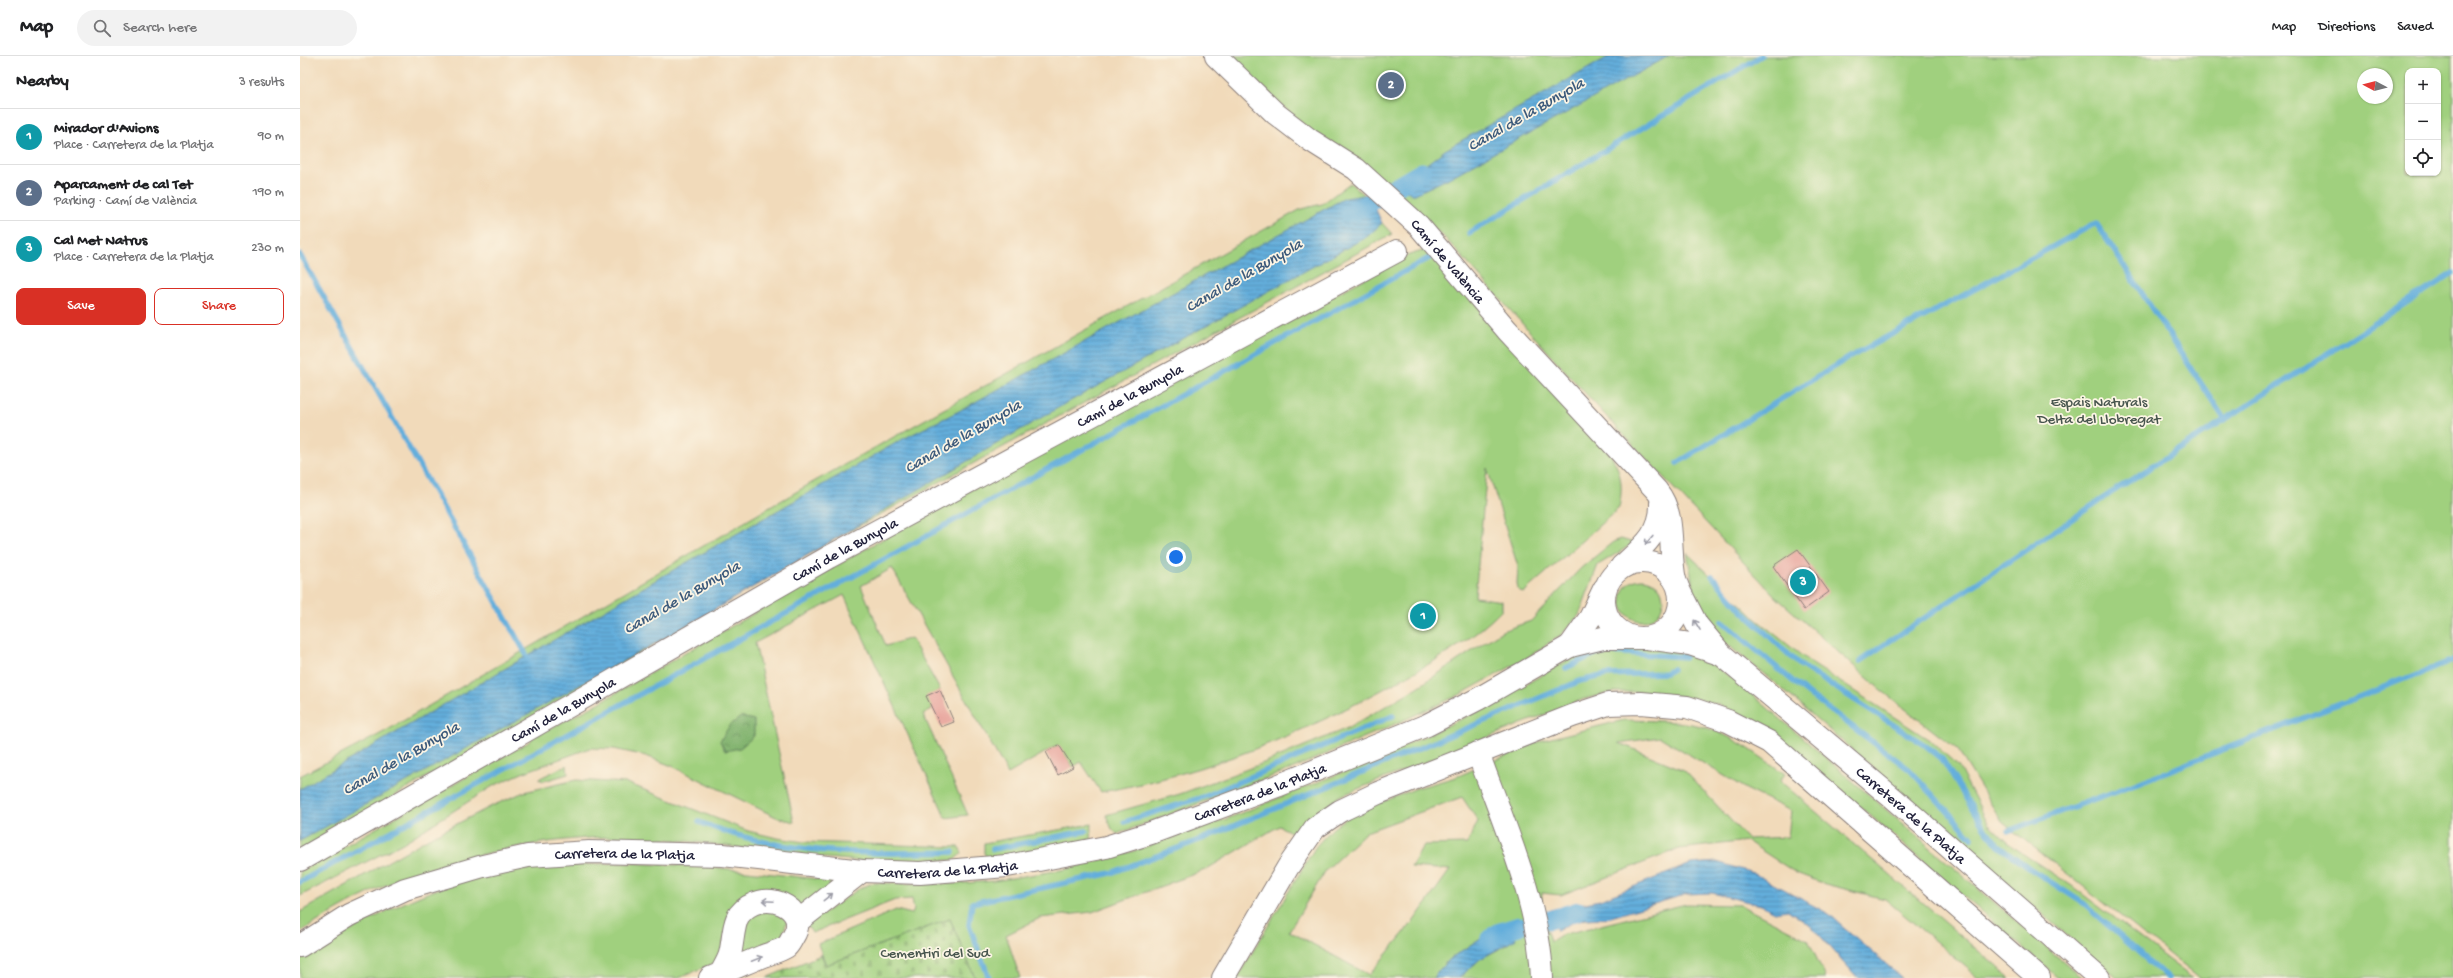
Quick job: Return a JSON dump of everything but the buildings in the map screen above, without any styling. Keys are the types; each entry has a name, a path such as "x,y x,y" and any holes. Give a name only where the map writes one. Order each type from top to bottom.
{"street":[{"name":"Camí de València","path":"1216,56 1276,114 1310,140 1363,175 1412,220 1507,330 1666,501 1670,519 1670,549 1677,585"},
{"name":"Camí de la Bunyola","path":"300,860 829,556 1397,251"},
{"path":"1619,568 1629,563 1650,562 1669,572 1677,585 1680,601 1674,621 1667,629 1641,638 1620,631 1609,619 1604,597 1606,586 1611,576 1619,568 1641,549 1656,532 1661,512 1657,491"},
{"name":"Carretera de la Platja","path":"1677,585 1697,625 1721,654 1901,805 2099,978"},
{"name":"Carretera de la Platja","path":"1570,646 1590,618 1606,586"},
{"name":"Carretera de la Platja","path":"300,946 349,915 405,888 483,866 528,856 580,852 723,855 862,870 920,873 1007,866 1106,847 1151,833 1277,786 1427,725 1478,699 1570,646 1603,638 1641,638 1696,646 1721,654"},
{"path":"1223,978 1288,867 1315,828 1340,811 1378,793 1478,753 1608,704 1641,703 1687,707 1728,721 1769,742 2039,978"},
{"path":"1478,753 1531,904 1542,961 1542,978"},
{"path":"797,922 862,870"},
{"path":"770,900 782,904 793,912 797,922 797,932 787,946 715,976 729,956 738,916 747,907 757,901 770,900"}],"green space":[{"name":"Espais Naturals Delta del Llobregat","path":"1227,56 2453,56 2453,978 2199,978 2002,822 1958,750 1881,690 1776,597 1606,416 1445,238 1348,155 1316,136"},
{"path":"1350,183 1365,195 300,800 300,776 384,732 808,485 1301,209 1322,204"},
{"path":"1382,223 1392,234 839,537 300,851 300,833 1366,227"},
{"path":"1429,249 1610,454 1619,473 1621,493 1619,508 1523,593 1518,590 1518,567 1487,468 1475,597 1502,601 1502,610 1467,640 1427,665 1329,717 1255,749 1180,774 1101,792 1081,762 1073,767 1058,745 1008,774 892,568 861,586 886,646 911,638 940,690 932,709 923,714 968,815 946,818 844,595 755,643 794,822 776,817 672,766 646,756 614,749 590,748 522,773 493,786 403,843 300,896 300,871 529,742 535,736 590,708 928,513 1409,255"},
{"path":"1621,539 1634,543 1598,565 1579,615 1561,635 1525,659 1459,695 1289,770 1117,834 1112,829 1106,815 1180,794 1261,764 1350,727 1418,687 1502,631 1531,621 1581,568 1613,542"},
{"path":"1687,553 1757,620 1811,663 1931,741 1958,766 1988,823 2014,848 2072,886 2192,978 2116,978 1774,682 1718,637 1697,606"},
{"path":"1638,579 1646,579 1657,585 1663,596 1663,604 1657,615 1646,621 1638,621 1627,615 1621,604 1621,596 1627,585"},
{"path":"1609,644 1670,650 1703,659 1734,679 2082,978 2058,978 1848,796 1763,727 1723,706 1693,698 1648,692 1614,692 1584,699 1340,796 1293,833 1279,826 1205,870 1092,912 1040,918 1006,935 1020,978 975,978 950,919 826,965 818,944 896,910 912,914 914,910 912,899 895,900 812,933 807,925 860,888 873,883 949,884 994,881 1067,869 1134,851 1229,818 1375,759 1481,710 1589,648"},
{"path":"741,717 754,720 754,736 740,748 725,751 720,741 730,725"},
{"path":"1624,720 1682,723 1700,726 1723,734 1745,746 1785,774 1780,781 2010,978 1979,978 1885,899 1825,884 1796,873 1747,841 1679,849 1561,895 1542,893 1541,910 1550,942 1561,935 1686,904 1740,905 1808,940 1826,978 1459,978 1480,959 1507,945 1505,922 1448,960 1433,978 1237,978 1316,846 1333,828 1351,815 1417,788 1456,777 1543,740","holes":["1660,737 1746,789 1791,811 1788,837 1748,839 1684,770 1619,743","1462,797 1478,821 1467,844 1424,845 1411,867 1450,870 1413,922 1369,975 1289,931 1326,870 1366,832"]},
{"path":"567,765 568,774 544,781 538,779"},
{"path":"576,780 627,783 748,831 777,838 804,842 959,847 962,853 954,860 902,862 863,861 821,858 678,840 620,837 564,840 480,855 452,862 399,880 348,904 300,932 300,912 429,838 492,806 524,792"},
{"path":"1092,824 1091,841 987,858 984,853 984,843"},
{"path":"620,863 703,866 835,881 801,909 769,891 752,891 741,896 731,908 719,961 679,978 300,978 300,960 389,910 446,886 488,875 532,868"},
{"path":"755,911 777,911 787,921 782,937 774,943 736,959 743,926"},
{"name":"Cementiri del Sud","path":"950,919 975,978 766,978 821,955 826,965"}],"water":[{"path":"1610,56 1669,56 1447,179 1413,195 1399,185 1445,150"},
{"path":"1365,195 1372,201 1382,223 1368,236 1056,409 693,622 300,841 300,789 663,576 903,439 959,411 1345,198"},
{"path":"1717,862 1753,873 1829,914 1902,978 1858,978 1813,928 1788,910 1775,912 1761,905 1712,893 1687,894 1611,917 1576,920 1557,931 1550,910 1600,900 1691,864"},
{"path":"1505,922 1511,928 1516,939 1480,959 1459,978 1433,978 1448,960"}],"waterway":[{"path":"1469,233 1761,56"},
{"name":"Canal de la Bunyola","path":"1350,214 1422,172"},
{"path":"1677,463 1850,357 2096,223 2225,420"},
{"path":"300,255 531,663"},
{"path":"300,882 1431,257"},
{"path":"1860,661 2120,487 2453,273"},
{"path":"1712,576 1741,610 1800,665 1925,745 1942,759 1983,826 1999,846 2029,868 2080,901 2168,978"},
{"path":"1722,621 1802,689 1910,770 1972,838"},
{"path":"1566,668 1595,654 1611,652 1685,657"},
{"path":"2008,831 2127,787 2453,660"},
{"path":"989,978 969,925 972,903 1111,873 1202,839 1580,681 1606,675 1666,673 1673,669"},
{"path":"1124,822 1206,796 1393,716"},
{"path":"699,822 730,833 792,847 887,853 953,852"},
{"path":"993,849 1086,831"},
{"path":"1549,920 1578,911"},
{"path":"1489,941 1497,933 1519,926"}],"place":[{"name":"Aparcament de cal Tet","path":"1391,85"},
{"name":"Cal Met Natrus","path":"1803,582"},
{"name":"Mirador d'Avions","path":"1423,616"}]}
